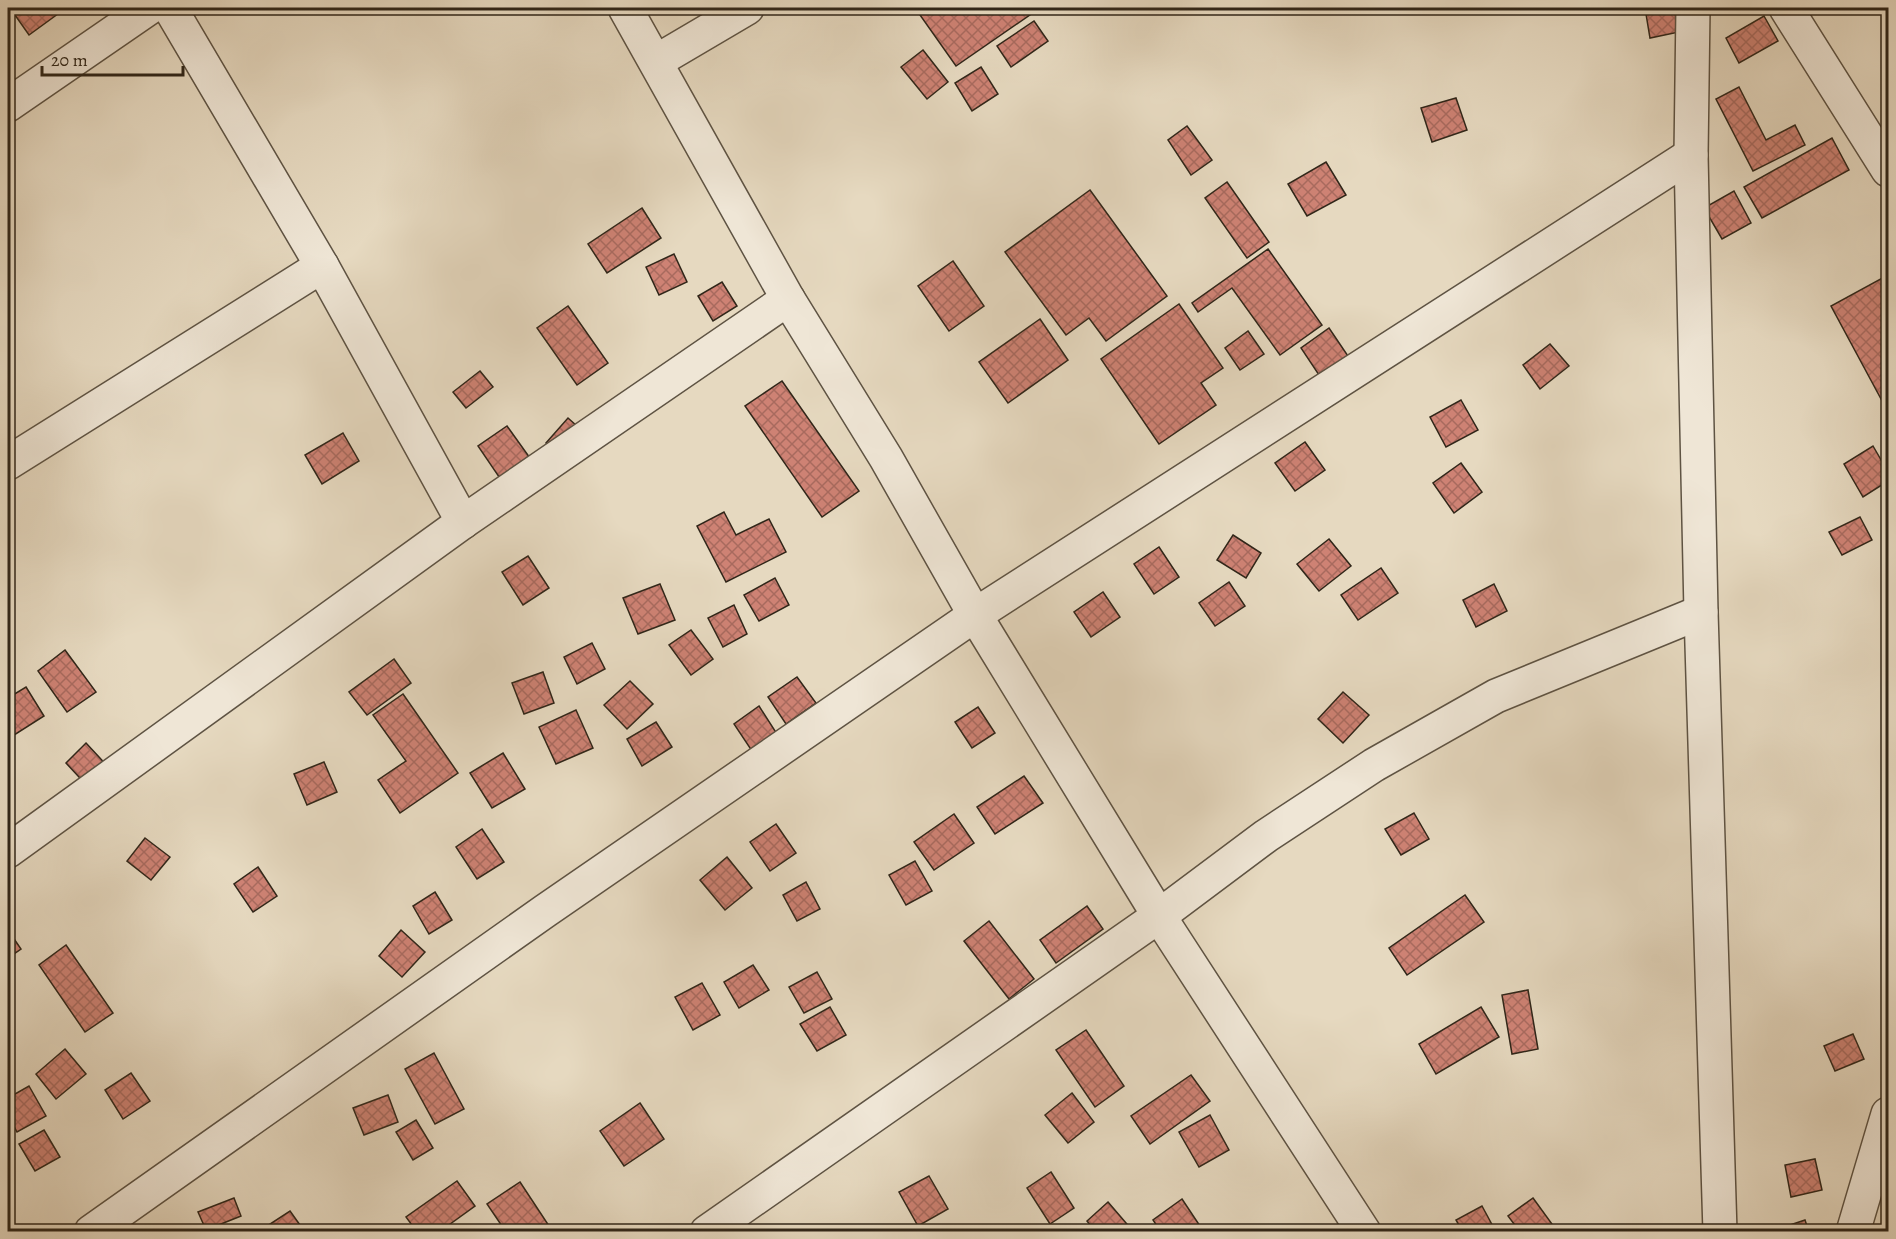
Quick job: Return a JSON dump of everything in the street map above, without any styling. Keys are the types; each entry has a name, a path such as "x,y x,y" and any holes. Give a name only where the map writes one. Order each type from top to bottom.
{"street":[{"path":"8,105 149,8"},
{"path":"170,8 322,266 462,522"},
{"path":"625,8 788,299 886,458 975,615 1159,915 1364,1231"},
{"path":"657,62 747,8"},
{"path":"1692,8 1691,155 1701,612 1720,1232"},
{"path":"1786,8 1888,170"},
{"path":"91,1232 545,911 975,615 1691,155"},
{"path":"8,463 322,266"},
{"path":"8,851 462,522 788,299"},
{"path":"707,1232 1159,915 1266,836 1374,765 1496,696 1701,612"},
{"path":"1853,1232 1888,1114"}],"building":[{"path":"10,8 66,8 29,35"},
{"path":"931,8 1040,8 956,66 920,15"},
{"path":"1645,8 1674,8 1679,32 1650,38"},
{"path":"1764,16 1778,41 1739,63 1726,38"},
{"path":"1034,21 1048,41 1011,67 997,46"},
{"path":"923,50 948,82 927,99 901,67"},
{"path":"981,67 998,94 972,111 955,83"},
{"path":"1739,87 1766,140 1795,125 1805,145 1753,171 1716,99"},
{"path":"1456,98 1467,130 1432,142 1421,108"},
{"path":"1187,126 1212,160 1191,175 1168,140"},
{"path":"1832,138 1849,170 1762,218 1744,187"},
{"path":"1326,162 1346,195 1307,216 1288,184"},
{"path":"1227,182 1269,242 1247,258 1205,198"},
{"path":"1090,190 1167,296 1106,341 1089,318 1066,335 1005,252"},
{"path":"1734,191 1751,223 1722,239 1704,208"},
{"path":"642,208 661,238 607,273 588,244"},
{"path":"1268,249 1322,325 1280,355 1232,288 1198,312 1192,303"},
{"path":"674,254 687,282 659,295 646,267"},
{"path":"953,261 984,306 949,331 918,286"},
{"path":"1886,276 1888,282 1888,412 1831,306"},
{"path":"722,282 737,306 713,321 698,296"},
{"path":"1179,304 1223,368 1201,383 1216,405 1159,444 1101,359"},
{"path":"568,306 608,363 577,385 537,328"},
{"path":"1040,319 1068,360 1008,403 979,362"},
{"path":"1329,328 1350,359 1321,378 1301,348"},
{"path":"1248,331 1264,354 1240,370 1225,348"},
{"path":"1550,344 1569,366 1540,389 1523,365"},
{"path":"480,371 493,387 466,408 453,392"},
{"path":"782,381 859,491 822,517 745,406"},
{"path":"1461,400 1478,430 1446,447 1430,417"},
{"path":"568,418 586,434 563,459 546,443"},
{"path":"507,426 540,472 510,493 478,446"},
{"path":"343,433 359,461 322,484 305,455"},
{"path":"1305,442 1325,470 1295,491 1275,463"},
{"path":"1873,446 1888,472 1888,481 1863,497 1844,464"},
{"path":"1461,463 1482,492 1454,513 1433,483"},
{"path":"724,512 736,535 769,519 786,552 726,582 697,526"},
{"path":"1860,517 1872,540 1842,555 1829,532"},
{"path":"1233,535 1261,553 1246,578 1217,560"},
{"path":"1329,539 1351,566 1319,591 1297,564"},
{"path":"1159,547 1179,577 1154,594 1134,564"},
{"path":"528,556 549,588 523,605 502,572"},
{"path":"1381,568 1398,593 1358,620 1341,595"},
{"path":"775,578 789,605 759,621 744,595"},
{"path":"1229,582 1245,606 1215,626 1199,603"},
{"path":"660,584 675,620 638,634 623,598"},
{"path":"1494,584 1507,611 1476,627 1463,600"},
{"path":"1103,592 1120,617 1091,637 1074,612"},
{"path":"734,605 747,634 723,647 708,618"},
{"path":"691,630 713,659 691,675 669,645"},
{"path":"592,643 605,669 577,684 564,657"},
{"path":"65,650 96,692 67,712 38,671"},
{"path":"394,659 411,683 367,715 349,692"},
{"path":"543,672 554,703 524,714 512,683"},
{"path":"797,677 816,703 786,724 768,697"},
{"path":"630,681 653,704 627,729 604,705"},
{"path":"26,687 44,716 11,737 8,733 8,698"},
{"path":"1343,692 1369,715 1343,743 1318,719"},
{"path":"403,694 458,773 400,813 378,780 406,761 373,715"},
{"path":"759,706 777,734 752,751 734,724"},
{"path":"978,707 995,733 972,748 955,722"},
{"path":"576,710 593,748 556,764 539,727"},
{"path":"656,722 672,747 642,766 627,739"},
{"path":"86,743 112,771 91,790 66,763"},
{"path":"503,753 525,789 492,808 470,773"},
{"path":"324,762 337,792 307,805 294,774"},
{"path":"1024,776 1043,803 995,834 977,807"},
{"path":"1414,813 1429,839 1401,855 1385,829"},
{"path":"954,814 974,843 934,870 914,842"},
{"path":"776,824 796,853 770,871 750,842"},
{"path":"482,829 504,862 477,879 456,847"},
{"path":"145,838 170,857 151,880 127,861"},
{"path":"727,857 752,888 725,910 700,880"},
{"path":"915,861 932,891 906,905 889,875"},
{"path":"258,867 277,896 253,912 234,884"},
{"path":"806,882 820,909 797,921 783,895"},
{"path":"435,892 452,920 429,934 413,906"},
{"path":"1465,895 1484,922 1407,975 1389,948"},
{"path":"1087,906 1103,929 1056,963 1040,940"},
{"path":"989,921 1034,979 1009,999 964,941"},
{"path":"8,930 21,949 8,958"},
{"path":"401,930 425,952 402,977 379,956"},
{"path":"66,945 113,1013 85,1032 39,965"},
{"path":"753,965 769,990 739,1008 724,982"},
{"path":"817,972 832,999 804,1013 789,987"},
{"path":"702,983 720,1015 693,1030 675,997"},
{"path":"1528,990 1538,1049 1512,1054 1502,995"},
{"path":"830,1007 846,1035 817,1051 800,1024"},
{"path":"1481,1007 1499,1037 1436,1074 1419,1044"},
{"path":"1086,1030 1124,1086 1095,1107 1056,1050"},
{"path":"1853,1034 1864,1059 1835,1071 1824,1046"},
{"path":"65,1049 86,1074 56,1099 36,1074"},
{"path":"434,1053 464,1109 435,1124 405,1069"},
{"path":"131,1073 150,1101 123,1119 105,1090"},
{"path":"1191,1075 1210,1101 1150,1144 1131,1116"},
{"path":"29,1086 46,1116 17,1132 8,1115 8,1098"},
{"path":"1072,1093 1094,1122 1068,1143 1045,1115"},
{"path":"388,1095 398,1122 364,1135 353,1108"},
{"path":"640,1103 664,1139 624,1166 600,1131"},
{"path":"1210,1115 1229,1150 1199,1167 1179,1132"},
{"path":"416,1120 433,1148 413,1160 396,1132"},
{"path":"44,1130 60,1157 35,1171 19,1144"},
{"path":"1815,1159 1822,1190 1791,1197 1785,1165"},
{"path":"1051,1172 1074,1208 1050,1224 1027,1188"},
{"path":"929,1176 948,1209 918,1226 899,1192"},
{"path":"457,1181 475,1206 439,1232 417,1232 406,1217"},
{"path":"520,1182 553,1232 506,1232 487,1204"},
{"path":"234,1198 241,1216 206,1230 198,1212"},
{"path":"1533,1198 1552,1224 1542,1232 1520,1232 1508,1216"},
{"path":"1182,1199 1204,1232 1161,1232 1153,1220"},
{"path":"1108,1202 1132,1230 1130,1232 1096,1232 1087,1221"},
{"path":"1482,1206 1496,1232 1463,1232 1456,1220"},
{"path":"290,1211 305,1232 270,1232 267,1226"},
{"path":"1805,1220 1809,1232 1789,1232 1787,1226"}]}
